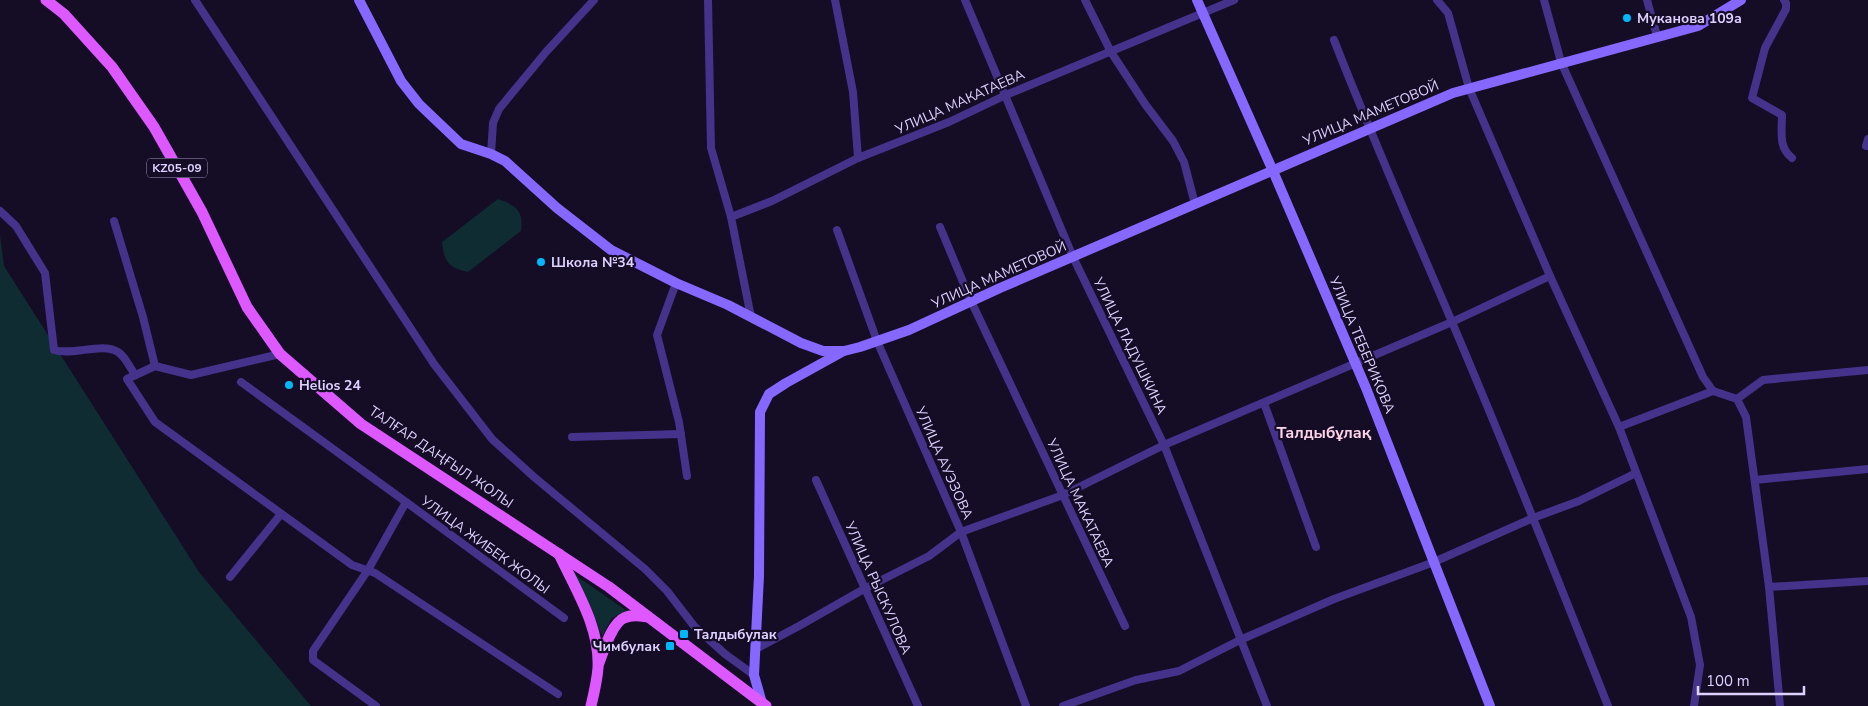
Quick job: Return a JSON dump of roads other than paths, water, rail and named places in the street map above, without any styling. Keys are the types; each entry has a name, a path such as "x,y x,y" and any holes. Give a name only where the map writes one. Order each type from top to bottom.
{"main road":[{"name":"ТАЛҒАР ДАҢҒЫЛ ЖОЛЫ","path":"46,0 64,14 112,68 154,127 202,212 247,307 280,354 361,424 609,586 764,704"},
{"path":"558,553 589,617 596,641 598,667 596,687 590,706"},
{"path":"598,667 612,631 623,618 634,615 650,617"}],"street":[{"path":"195,0 434,364 492,439 534,477 645,569 667,591 694,626 725,654 754,675"},
{"name":"УЛИЦА МАМЕТОВОЙ","path":"359,0 401,81 418,104 461,144 505,161 557,208 604,245 801,343 823,351 844,351 909,330 971,301 1454,93 1561,62 1698,26 1741,0"},
{"path":"491,154 493,123 499,109 546,52 594,0"},
{"path":"708,0 711,148 731,217 750,317"},
{"path":"835,0 853,92 858,158"},
{"name":"УЛИЦА ЛАДУШКИНА","path":"965,0 1073,257 1164,445 1267,706"},
{"path":"1085,0 1112,52 1145,104 1173,141 1184,162 1195,204"},
{"name":"УЛИЦА ТЕБЕРИКОВА","path":"1197,0 1356,364 1490,706"},
{"name":"УЛИЦА МАКАТАЕВА","path":"731,217 772,201 858,158 949,122 1006,95 1234,0"},
{"path":"1437,0 1448,13 1469,88 1550,276 1619,427 1691,617 1700,666 1694,706"},
{"path":"1544,0 1561,62 1703,377 1713,391 1737,399 1746,417 1769,587 1780,706"},
{"path":"1647,0 1657,36"},
{"path":"1784,0 1786,8 1765,48 1752,98 1782,115 1781,140 1785,153 1792,158"},
{"path":"1334,40 1369,128 1533,518 1608,706"},
{"path":"0,211 16,226 45,273 54,350 64,353 106,348 120,353 135,375"},
{"path":"114,221 143,317 155,366"},
{"name":"УЛИЦА МАКАТАЕВА","path":"940,227 971,301 1125,626"},
{"name":"УЛИЦА АУЭЗОВА","path":"838,230 877,341 961,532 1026,706"},
{"path":"756,649 864,589 929,556 961,532 1062,495 1164,445 1452,322 1550,276"},
{"path":"676,282 657,335 672,389 681,434 686,476"},
{"path":"764,704 754,675 759,576 760,412 769,394 844,351"},
{"path":"280,354 191,375 155,366 127,379 155,422 352,565 368,570 558,694"},
{"path":"1737,399 1763,380 1868,370"},
{"path":"241,382 406,502"},
{"path":"1619,427 1713,391"},
{"path":"1264,403 1316,547"},
{"path":"572,437 681,434"},
{"path":"1755,480 1868,469"},
{"path":"1063,706 1136,680 1179,670 1240,640 1334,599 1434,562 1533,518 1579,500 1636,473"},
{"name":"УЛИЦА РЫСКУЛОВА","path":"816,480 918,706"},
{"name":"УЛИЦА ЖИБЕК ЖОЛЫ","path":"376,706 313,660 313,651 368,570 406,502 564,618"},
{"path":"230,577 281,514"},
{"path":"1769,587 1868,581"}],"place":[{"name":"Муканова 109а","path":"1627,18"},
{"name":"Школа №34","path":"541,262"},
{"name":"Helios 24","path":"289,385"},
{"name":"Талдыбулак","path":"684,634"},
{"name":"Чимбулак","path":"670,646"}],"district":[{"name":"Талдыбұлақ","path":"1324,433"}]}
